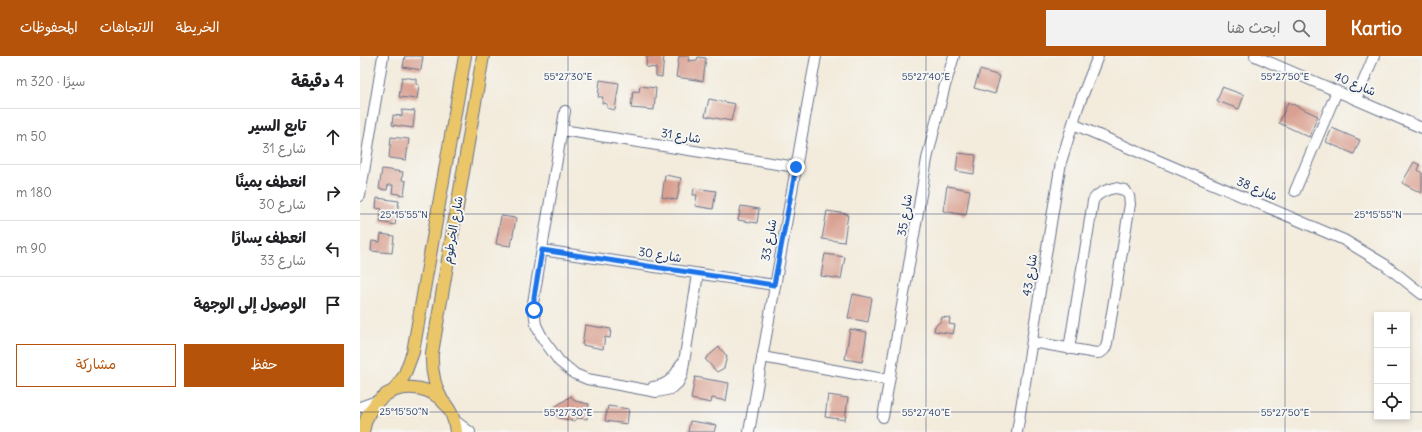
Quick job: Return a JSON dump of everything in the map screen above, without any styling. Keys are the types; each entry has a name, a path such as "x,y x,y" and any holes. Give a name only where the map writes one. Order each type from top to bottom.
{"main road":[{"name":"شارع الخرطوم","path":"394,390 404,376 413,352 465,56"},
{"name":"شارع الخرطوم","path":"443,402 434,382 432,372 432,353 483,56"},
{"path":"363,432 365,421 370,410 377,401 385,394 394,390 405,388 426,390 435,395 450,410 455,426"}],"street":[{"path":"360,196 364,149 383,56"},
{"name":"شارع 33","path":"750,431 774,285 816,56"},
{"name":"شارع 35","path":"883,417 927,159 944,89 954,56"},
{"name":"شارع 43","path":"1017,432 1061,162 1084,91 1098,56"},
{"name":"شارع 40","path":"1255,56 1422,128"},
{"path":"1356,99 1374,56"},
{"path":"1295,191 1337,91"},
{"path":"566,111 533,303 536,325 543,339 559,361 575,374 587,379 637,388 665,384 675,375 684,356 698,274"},
{"name":"شارع 38","path":"1073,124 1344,240 1384,264 1422,294"},
{"name":"شارع 31","path":"562,130 796,167"},
{"path":"1032,342 1069,349 1098,353 1103,352 1106,347 1130,204 1128,193 1125,190 1115,188 1097,195 1094,198 1069,349"},
{"name":"شارع 30","path":"542,250 774,285"},
{"path":"762,357 889,380"},
{"path":"360,407 377,401"},
{"path":"455,426 470,432"}],"building":[{"path":"405,56 423,56 421,70 403,67"},
{"path":"647,56 664,56 662,77 656,76 656,68 646,67"},
{"path":"679,56 689,56 688,61 697,60 698,57 706,58 703,81 676,77"},
{"path":"980,70 1000,76 995,94 974,88"},
{"path":"402,77 416,79 416,84 419,85 417,99 399,97"},
{"path":"600,80 619,83 615,110 607,108 607,104 602,103 603,97 598,97"},
{"path":"640,86 656,88 654,110 631,108 633,91 639,92"},
{"path":"1222,87 1244,95 1239,109 1217,101"},
{"path":"709,99 735,104 731,121 705,116"},
{"path":"1288,102 1318,116 1309,137 1279,123"},
{"path":"402,110 415,111 413,128 392,125 393,115 402,116"},
{"path":"1332,128 1360,140 1354,154 1326,142"},
{"path":"391,137 409,139 406,160 389,158"},
{"path":"958,153 976,155 974,174 956,171"},
{"path":"1414,162 1420,165 1418,170 1422,173 1421,193 1402,183"},
{"path":"382,169 403,172 402,180 406,181 404,195 392,193 393,185 388,185 387,190 379,189"},
{"path":"665,175 681,178 677,200 662,197"},
{"path":"947,186 970,190 966,215 943,211"},
{"path":"694,188 716,191 713,209 695,206 697,195 693,195"},
{"path":"377,198 399,201 395,225 380,222 382,209 376,208"},
{"path":"741,206 759,209 757,223 738,220"},
{"path":"827,211 848,214 844,242 822,239"},
{"path":"501,216 516,218 511,246 496,244"},
{"path":"381,234 394,236 392,253 371,251 372,241 380,242"},
{"path":"825,254 845,257 841,279 821,276"},
{"path":"853,294 872,298 868,322 848,318"},
{"path":"942,317 950,318 949,324 955,325 953,334 934,331 935,326 941,321"},
{"path":"585,325 611,329 610,338 605,337 603,349 582,345"},
{"path":"850,329 867,332 862,362 845,359"},
{"path":"719,347 727,356 724,368 717,372 705,359"},
{"path":"695,377 729,383 726,401 712,398 711,403 691,399"},
{"path":"828,395 848,398 845,420 825,417"},
{"path":"571,396 575,401 589,404 587,419 578,418 574,421 559,418 552,409"},
{"path":"608,406 629,409 627,424 605,421"},
{"path":"690,421 716,425 714,432 688,432"}],"route":[{"path":"534,310 533,303 542,250 774,285 796,167"}]}
